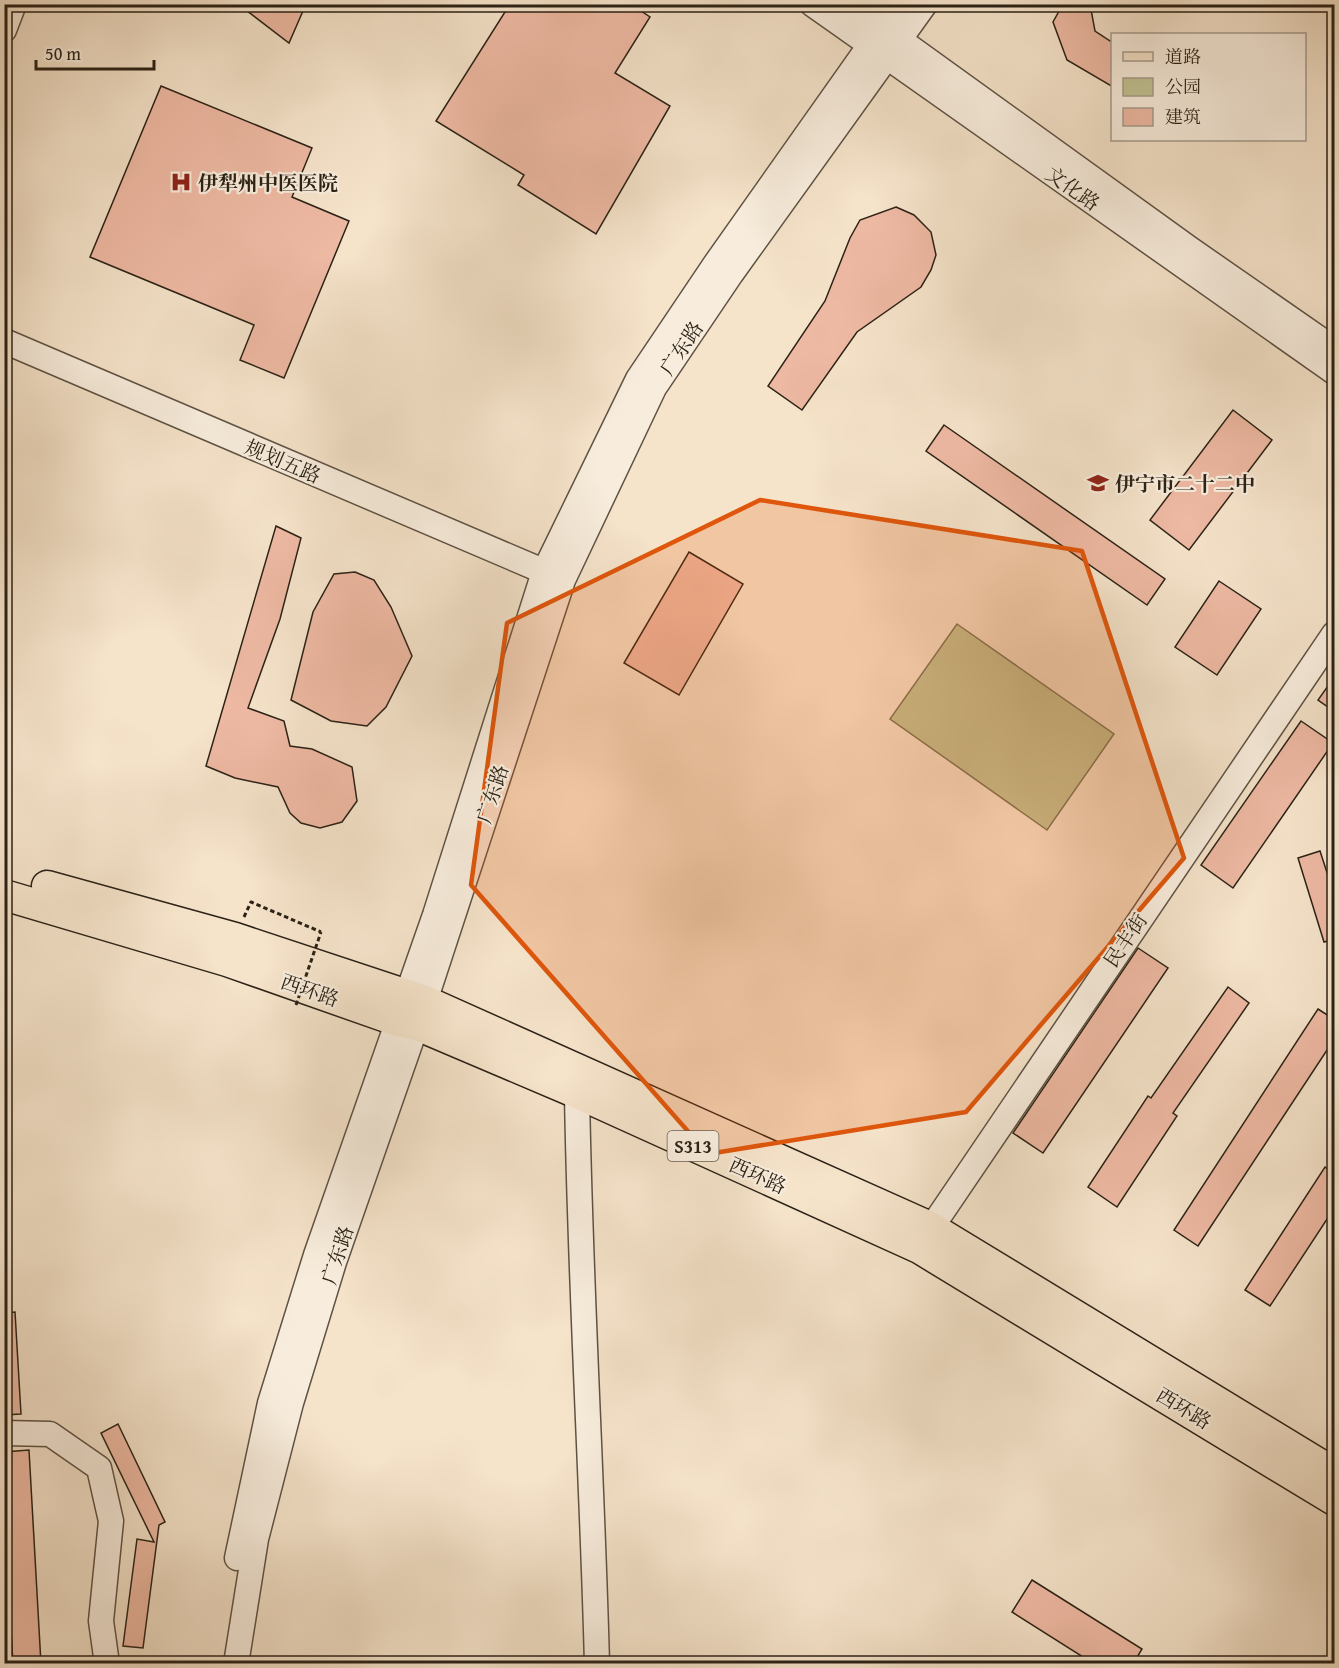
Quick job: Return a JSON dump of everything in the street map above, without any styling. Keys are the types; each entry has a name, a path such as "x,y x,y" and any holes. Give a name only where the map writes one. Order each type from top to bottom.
{"main road":[{"name":"西环路","path":"4,874 235,938 412,1010 924,1238 1335,1473"},
{"name":"西环路","path":"4,895 227,961 412,1010 576,1093 924,1238 1335,1500"}],"street":[{"path":"4,30 14,4"},
{"name":"文化路","path":"812,4 885,42 1335,349"},
{"name":"文化路","path":"850,4 885,42 1335,372"},
{"name":"广东路","path":"885,42 899,4"},
{"name":"广东路","path":"236,1664 256,1539 291,1403 412,1010 553,576 638,379 716,262 885,42 925,4"},
{"name":"规划五路","path":"4,341 553,576"},
{"name":"民丰街","path":"924,1238 1335,634"},
{"name":"广东路","path":"220,1664 240,1534 270,1403 316,1255 412,1010"},
{"path":"576,1093 597,1664"},
{"path":"4,1433 50,1434 99,1468 111,1521 101,1621 107,1664"}],"path":[{"path":"251,902 321,932 296,1005"}],"highlighted area":[{"path":"760,500 1082,551 1184,858 966,1112 708,1154 471,885 507,623"}],"green space":[{"path":"957,624 1114,734 1047,830 890,719"}],"building":[{"path":"238,4 306,4 289,43"},
{"path":"510,4 621,4 629,11 632,5 650,17 615,73 670,106 596,234 518,185 524,175 436,121"},
{"path":"1063,4 1090,4 1095,31 1111,42 1111,86 1067,60 1053,22"},
{"path":"161,86 312,148 292,197 349,221 284,378 240,360 254,325 90,257"},
{"path":"896,207 914,215 931,232 936,255 931,270 921,287 857,332 802,410 768,386 825,301 850,238 860,220"},
{"path":"1233,410 1272,440 1189,550 1150,520"},
{"path":"944,425 1165,579 1147,605 926,451"},
{"path":"276,526 301,538 280,619 248,708 284,721 290,746 312,749 352,767 357,801 342,822 320,828 301,823 290,813 278,787 235,778 206,766"},
{"path":"689,552 743,584 679,695 624,663"},
{"path":"355,572 374,580 391,607 412,656 386,707 367,726 331,721 291,700 313,612 334,574"},
{"path":"1219,581 1261,609 1217,675 1175,647"},
{"path":"1335,676 1335,712 1318,700"},
{"path":"1301,721 1333,743 1233,888 1201,865"},
{"path":"1320,851 1335,897 1335,939 1324,942 1298,858"},
{"path":"1138,948 1168,968 1043,1153 1013,1133"},
{"path":"1228,987 1249,1003 1173,1113 1177,1116 1117,1207 1088,1187 1148,1096 1151,1098"},
{"path":"1318,1009 1335,1020 1335,1038 1198,1246 1174,1230"},
{"path":"1325,1167 1335,1174 1335,1207 1270,1306 1245,1290"},
{"path":"15,1312 21,1414 4,1415 4,1313"},
{"path":"118,1424 165,1522 159,1525 143,1648 123,1646 137,1539 154,1542 101,1433"},
{"path":"29,1450 41,1664 13,1664 4,1514 4,1452"},
{"path":"1032,1580 1142,1649 1133,1664 1094,1664 1012,1612"}],"place":[{"name":"伊犁州中医医院","path":"181,182"},
{"name":"伊宁市二十二中","path":"1098,483"}]}
